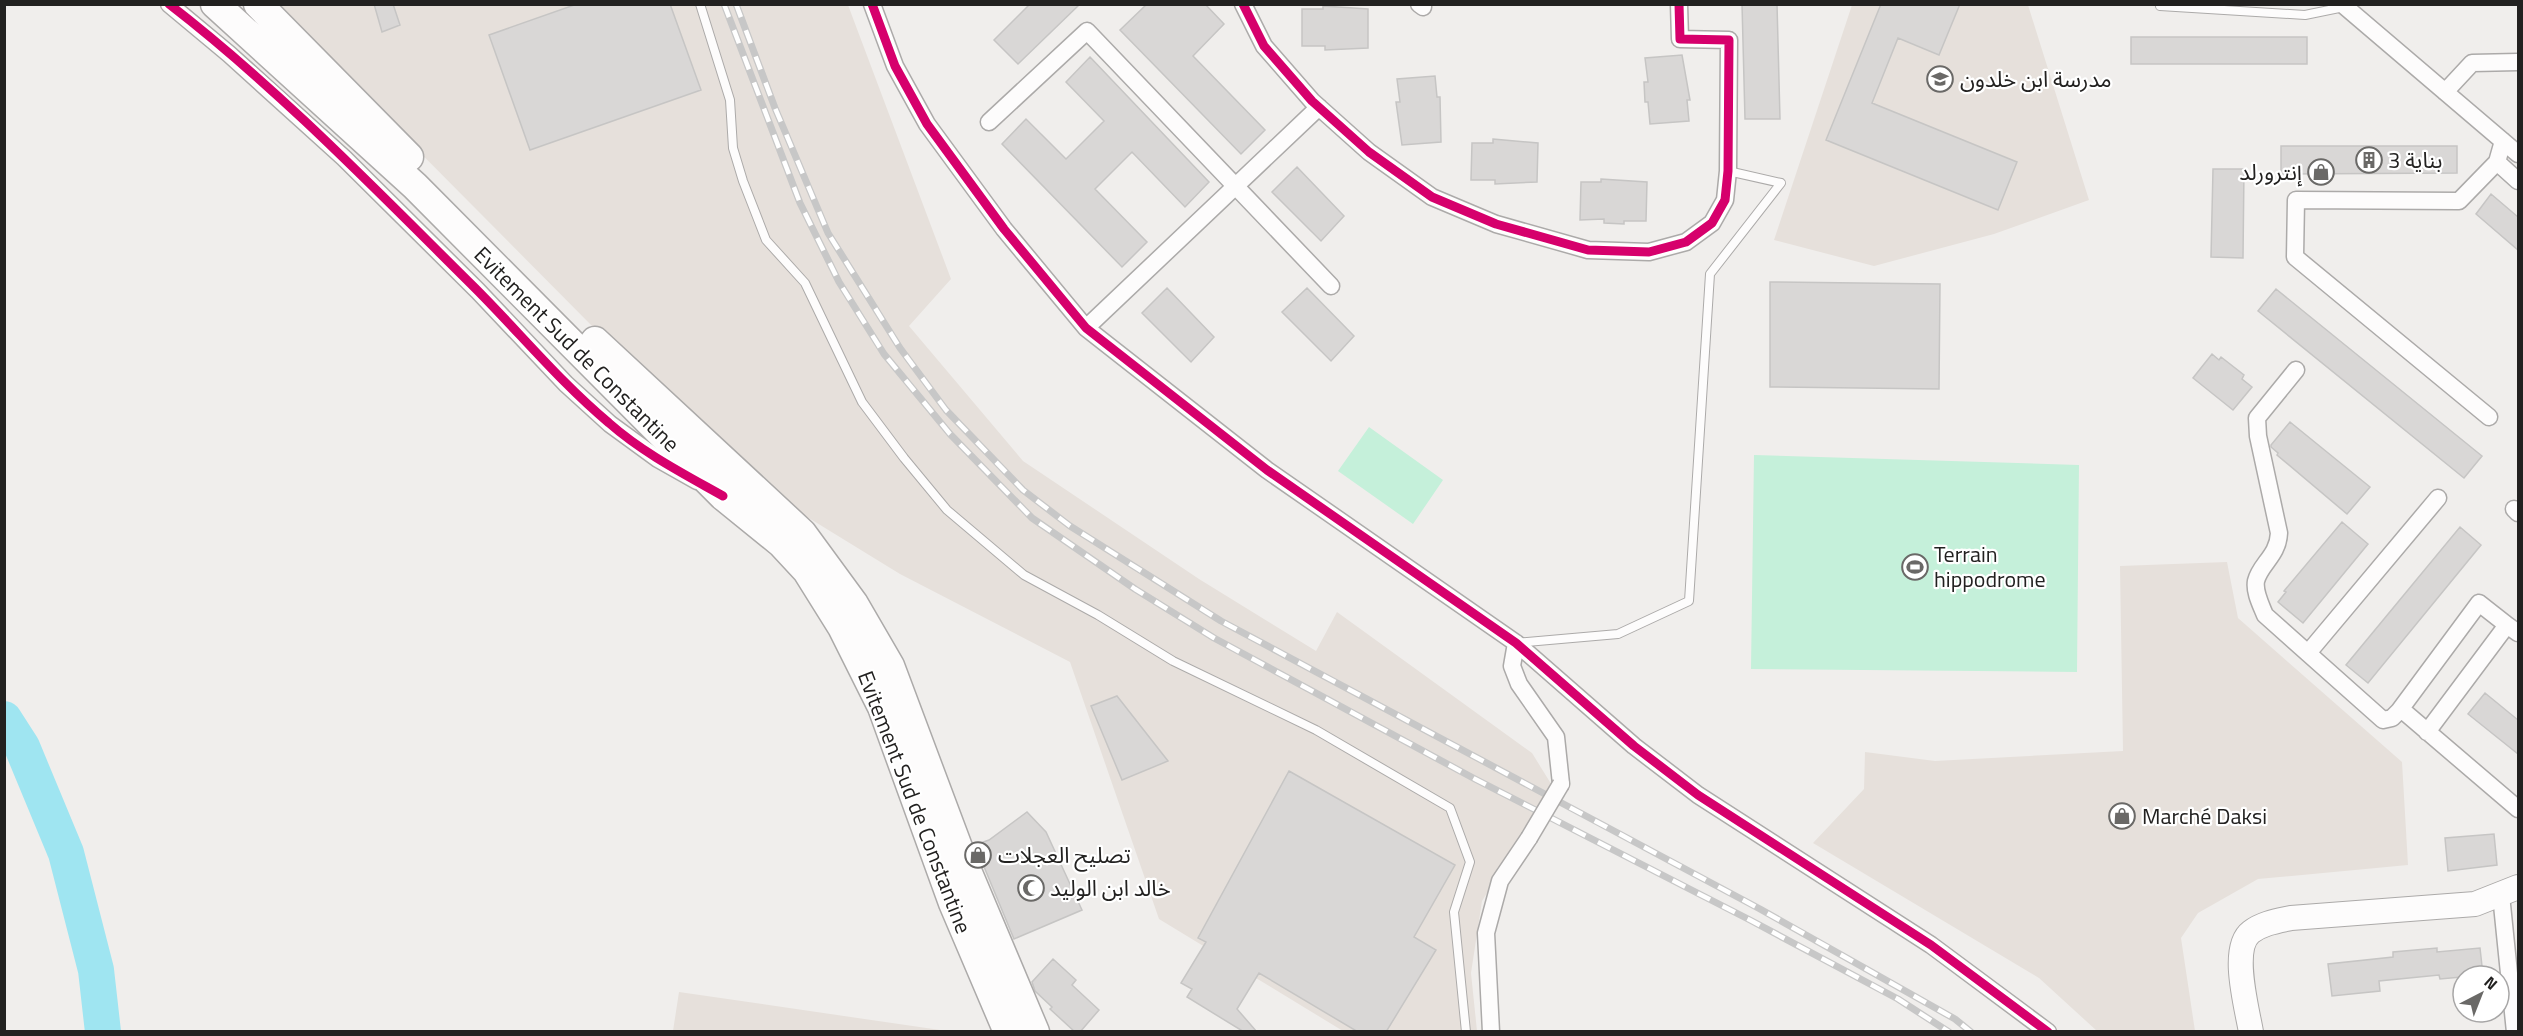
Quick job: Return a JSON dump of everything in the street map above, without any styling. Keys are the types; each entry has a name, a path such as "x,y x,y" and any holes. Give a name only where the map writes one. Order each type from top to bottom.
{"highway":[{"name":"Evitement Sud de Constantine","path":"215,4 414,186 723,496 781,543 807,571 842,627 882,707 952,903 1029,1030"},
{"name":"Evitement Sud de Constantine","path":"258,4 549,298 802,533 827,565 890,666 1029,1030"}],"main road":[{"path":"2251,1032 2240,964 2242,945 2249,933 2267,923 2291,918 2475,904 2510,891"}],"street":[{"path":"169,4 229,54 344,158 478,291 566,384 610,424 658,459 723,496"},
{"path":"872,4 895,66 927,124 1004,229 1086,328 1267,470 1516,643 1634,746 1698,795 1931,945 2048,1032"},
{"path":"1243,4 1264,46 1319,107 1369,152 1432,197 1496,224 1588,250 1649,252 1686,242 1712,223 1725,200 1728,171 1729,40 1680,39 1679,4"},
{"path":"2344,6 2518,154"},
{"path":"989,122 1087,31 1331,286"},
{"path":"2445,92 2472,63 2518,62"},
{"path":"1086,328 1319,107"},
{"path":"2489,417 2295,257 2295,200 2459,201 2497,162 2503,141"},
{"path":"2497,162 2518,181"},
{"path":"2296,370 2257,418 2258,436 2279,533 2278,544 2256,581 2258,598 2265,615 2383,720 2392,718 2399,711 2479,603 2513,629 2427,732"},
{"path":"2308,653 2438,498"},
{"path":"1491,1032 1486,933 1500,882 1561,784 1556,737 1519,684 1512,666 1516,643"},
{"path":"2399,711 2401,709 2518,809"},
{"path":"2510,891 2515,1032"}],"lane":[{"path":"700,4 730,100 733,148 766,240 805,283 862,402 947,510 1024,575 1098,615 1173,661 1316,730 1450,807 1470,862 1454,912 1466,1032"},
{"path":"2160,6 2305,15 2344,6"},
{"path":"1516,643 1618,634 1689,602 1710,274 1780,183 1728,171"}],"shaded area":[{"path":"270,5 848,5 951,279 909,326 1023,461 1199,579 1316,651 1337,612 1532,753 1553,787 1482,901 1471,973 1477,1031 1343,1031 1159,919 1070,662 900,574 786,504 728,463 336,68"},
{"name":"مدرسة ابن خلدون","path":"1852,5 2028,5 2089,200 1994,234 1874,266 1774,240"},
{"name":"Marché Daksi","path":"2227,562 2238,618 2402,762 2408,865 2258,879 2198,913 2181,938 2195,1031 2097,1031 2039,978 1813,843 1864,789 1865,752 1935,761 2123,751 2120,566"},
{"path":"679,992 947,1031 673,1031"}],"green space":[{"path":"1369,427 1443,480 1413,524 1338,471"},
{"name":"Terrain hippodrome","path":"1754,455 2079,465 2077,672 1751,669"}],"building":[{"path":"374,4 393,4 400,25 382,32"},
{"path":"577,4 670,4 701,90 530,150 489,35"},
{"path":"1030,4 1080,4 1018,64 994,40"},
{"path":"1147,4 1205,4 1224,24 1193,56 1265,130 1241,154 1120,30"},
{"path":"1742,4 1777,4 1780,119 1745,119"},
{"path":"1881,4 1960,4 1939,55 1898,38 1872,103 2017,162 1998,210 1826,140"},
{"path":"1323,6 1368,9 1368,48 1325,50 1325,46 1302,46 1302,9 1323,9"},
{"path":"2131,37 2307,37 2307,64 2131,64"},
{"path":"1682,55 1690,100 1687,100 1689,121 1650,124 1648,102 1645,102 1644,82 1648,82 1645,58"},
{"path":"1090,57 1209,182 1185,207 1132,152 1095,189 1147,242 1122,267 1002,144 1026,119 1066,159 1104,121 1066,82"},
{"path":"1435,76 1437,97 1440,97 1441,142 1402,145 1396,102 1400,102 1397,79"},
{"path":"1493,139 1538,143 1537,182 1495,184 1495,180 1471,180 1472,143 1493,143"},
{"name":"بناية 3","path":"2281,146 2457,146 2457,173 2281,174"},
{"path":"1297,167 1344,216 1321,241 1272,192"},
{"path":"2213,169 2244,169 2243,258 2211,257"},
{"path":"1601,179 1647,182 1646,221 1624,221 1624,224 1604,223 1604,219 1580,220 1581,182 1601,182"},
{"path":"2491,194 2518,217 2518,250 2476,214"},
{"path":"1770,282 1940,284 1939,389 1770,387"},
{"path":"1167,288 1214,337 1191,362 1142,313"},
{"path":"1307,288 1354,336 1331,361 1282,312"},
{"path":"2276,289 2482,456 2464,478 2258,311"},
{"path":"2212,354 2219,360 2221,357 2244,375 2242,379 2252,387 2233,410 2193,378"},
{"path":"2290,422 2370,487 2347,514 2277,455 2278,453 2271,447"},
{"path":"2342,522 2368,544 2303,623 2278,602 2286,592 2284,591"},
{"path":"2460,527 2481,545 2368,683 2346,665"},
{"path":"2485,693 2518,720 2518,754 2468,714"},
{"path":"1117,696 1168,761 1122,780 1091,706"},
{"path":"1289,771 1455,865 1414,937 1436,950 1386,1032 1358,1032 1259,973 1237,1009 1257,1032 1244,1032 1187,997 1192,989 1181,983 1206,942 1198,938"},
{"name":"خالد ابن الوليد","path":"1027,812 1046,832 1082,910 1014,939 975,845 989,840"},
{"path":"2494,834 2497,865 2448,871 2445,838"},
{"path":"2437,948 2437,952 2480,948 2482,964 2451,964 2451,978 2440,979 2439,975 2379,981 2380,991 2332,996 2328,964 2393,957 2393,952"},
{"path":"1053,959 1076,980 1072,985 1099,1010 1080,1032 1075,1032 1050,1009 1052,1007 1035,991 1032,982"}],"waterway":[{"path":"4,719 22,747 66,853 96,970 103,1032"}],"railway":[{"path":"724,4 800,203 839,282 884,354 950,434 1032,518 1135,589 1214,638 1475,779 1898,999 1949,1032"},
{"path":"736,4 775,108 828,233 900,348 946,410 1023,490 1070,526 1221,621 1760,909 1955,1019 1971,1032"}],"cycle path":[{"path":"169,4 249,71 364,178 591,407 622,434 650,453 723,496"},
{"path":"872,4 895,66 927,124 1004,229 1086,328 1267,470 1516,643 1634,746 1698,795 1931,945 2048,1032"},
{"path":"1243,4 1264,46 1312,101 1369,152 1432,197 1496,224 1588,250 1649,252 1686,242 1712,223 1725,200 1728,171 1729,40 1680,39 1679,4"}],"place":[{"name":"مدرسة ابن خلدون","path":"1940,79"},
{"name":"بناية 3","path":"2369,160"},
{"name":"إنترورلد","path":"2321,172"},
{"name":"Terrain hippodrome","path":"1915,567"},
{"name":"Marché Daksi","path":"2122,816"},
{"name":"تصليح العجلات","path":"978,855"},
{"name":"خالد ابن الوليد","path":"1031,888"}]}
